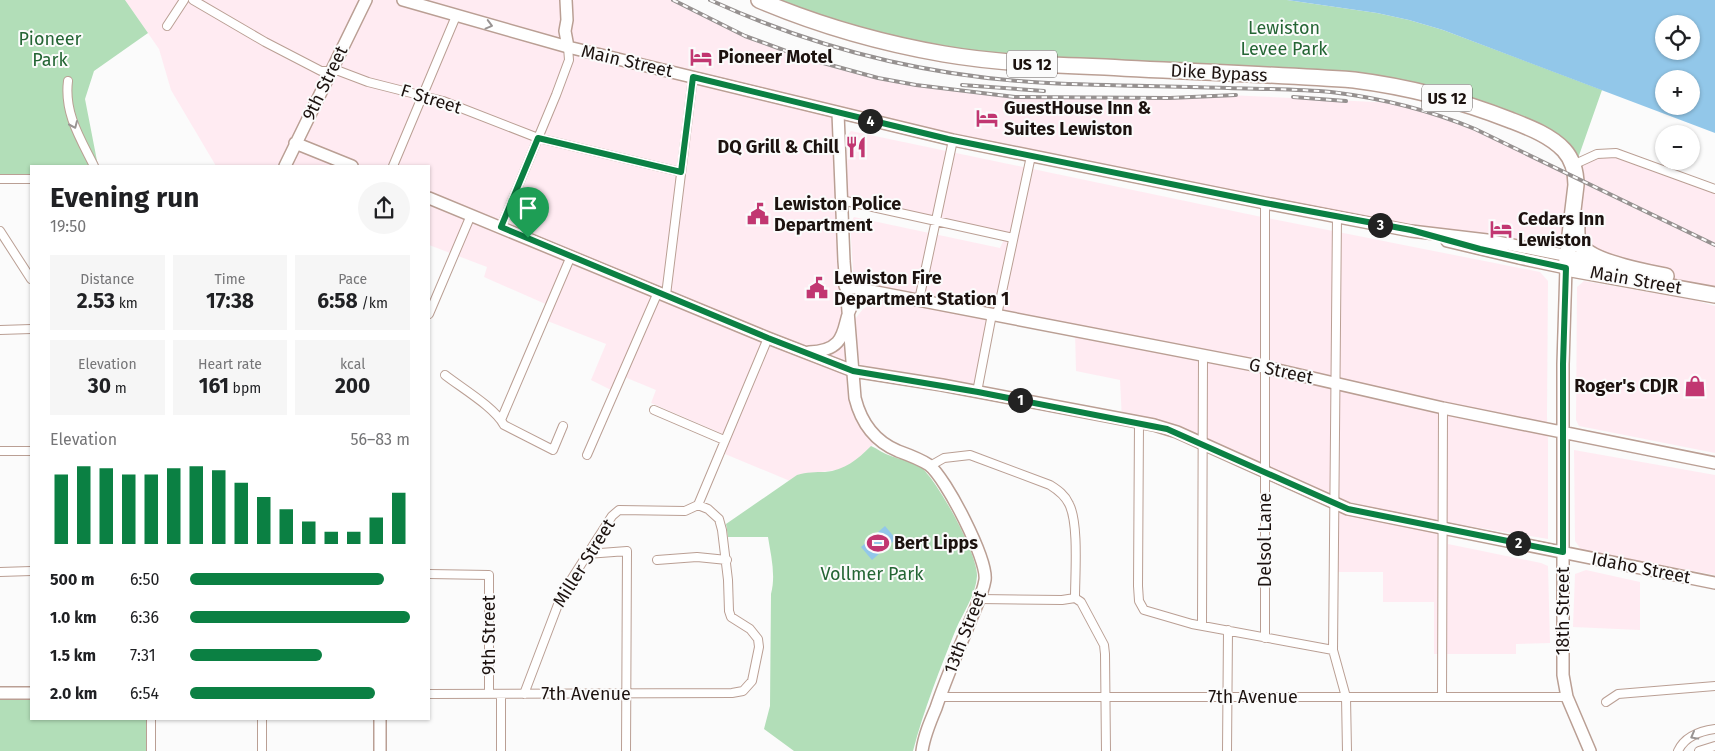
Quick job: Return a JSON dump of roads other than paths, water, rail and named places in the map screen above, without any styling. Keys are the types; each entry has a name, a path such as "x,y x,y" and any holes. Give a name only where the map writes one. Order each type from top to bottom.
{"highway":[{"name":"Dike Bypass","path":"759,0 840,29 944,54 1026,64 1354,80 1404,88 1458,101 1536,131 1560,146 1567,154 1573,165 1576,185 1566,262"},
{"name":"US 12","path":"1576,185 1579,209 1576,230 1579,243 1591,254 1619,266"},
{"name":"Main Street","path":"1566,262 1715,295"},
{"name":"Main Street","path":"1619,266 1715,287"}],"street":[{"path":"167,26 184,0"},
{"name":"F Street","path":"193,0 294,58 321,71 339,71 368,82 443,101 538,138 681,172"},
{"name":"9th Street","path":"285,165 366,0"},
{"name":"Main Street","path":"403,0 568,47 953,140 1265,203 1411,230 1480,249 1566,262 1619,266"},
{"path":"501,227 569,60 566,0"},
{"path":"393,165 456,16"},
{"path":"522,34 554,36 566,26"},
{"path":"566,26 575,40 586,51"},
{"path":"588,455 662,294 681,172 693,77"},
{"path":"68,81 67,103 71,118 94,165"},
{"name":"13th Street","path":"838,113 846,286 856,403 860,417 879,441 930,466 945,484 981,556 985,570 985,579 980,599 940,697 924,739 922,751"},
{"path":"919,300 953,140"},
{"path":"295,143 350,165"},
{"path":"1573,165 1597,154 1616,153 1715,189"},
{"path":"978,392 994,314 1032,156"},
{"path":"0,179 30,179"},
{"name":"Idaho Street","path":"430,198 768,338 853,371 978,392 1167,429 1348,509 1715,583"},
{"path":"841,200 1013,238"},
{"name":"Delsol Lane","path":"1265,203 1265,638"},
{"path":"430,312 471,215"},
{"path":"1337,216 1333,650 1346,697 1347,751"},
{"path":"0,231 30,277"},
{"path":"501,420 571,256"},
{"name":"18th Street","path":"1566,262 1563,431 1563,675 1567,697 1590,751"},
{"name":"G Street","path":"846,286 1335,382 1351,388 1443,408 1563,431 1715,464"},
{"path":"805,352 825,350 834,345 845,331 848,312 852,305 859,298 880,292"},
{"path":"0,330 30,330"},
{"path":"657,560 698,557 727,560 719,519 708,509 698,505 768,338"},
{"path":"1202,625 1203,355"},
{"path":"446,376 491,410 504,425 553,450 563,426"},
{"path":"1442,697 1443,408"},
{"path":"654,410 724,440"},
{"path":"1139,423 1138,586 1142,607 1148,612 1192,624 1333,650"},
{"path":"0,451 30,451"},
{"path":"930,466 944,458 970,455 1045,483 1058,490 1067,500 1074,518 1075,598"},
{"name":"Miller Street","path":"524,694 562,594 612,516 619,510 685,511 698,505"},
{"path":"587,554 627,551 626,751"},
{"name":"7th Avenue","path":"430,694 732,693 744,691 752,681 758,639 750,629 731,617 729,611 727,560"},
{"path":"0,572 30,571"},
{"name":"9th Street","path":"430,574 489,576 489,694"},
{"path":"980,599 1062,600 1075,598 1080,602 1104,645 1106,751"},
{"path":"1227,751 1228,630"},
{"path":"1606,702 1618,694 1715,686"},
{"path":"0,694 30,694"},
{"name":"9th Street","path":"501,694 501,751"},
{"name":"7th Avenue","path":"940,697 1567,697"},
{"path":"151,720 151,751"},
{"path":"262,720 262,751"},
{"path":"380,720 380,751"},
{"path":"1678,751 1681,745 1692,735 1715,729"},
{"path":"1699,751 1715,746"}],"water":[{"path":"1287,0 1715,0 1715,133 1700,127 1700,125 1694,125 1667,115 1700,115 1700,70 1655,70 1655,110 1443,30 1377,13"},
{"name":"Bert Lipps","path":"885,526 896,539 872,560 861,547"}],"railway":[{"path":"673,0 745,36 805,58 878,78 916,85 1015,97 1170,98 1236,95"},
{"path":"710,0 791,33 833,46 875,58 960,74 1048,83 1318,91 1368,98 1404,106 1440,116 1475,129 1715,245"},
{"path":"962,85 1044,91"},
{"path":"1293,97 1346,101"}],"place":[{"name":"Pioneer Motel","path":"701,57"},
{"name":"GuestHouse Inn & Suites Lewiston","path":"987,118"},
{"name":"DQ Grill & Chill","path":"856,147"},
{"name":"Lewiston Police Department","path":"758,214"},
{"name":"Cedars Inn Lewiston","path":"1501,229"},
{"name":"Lewiston Fire Department Station 1","path":"817,288"},
{"name":"Roger's CDJR","path":"1695,386"},
{"name":"Bert Lipps","path":"878,543"}],"park label":[{"name":"Lewiston Levee Park","path":"1284,38"},
{"name":"Pioneer Park","path":"50,49"},
{"name":"Vollmer Park","path":"872,574"}]}
